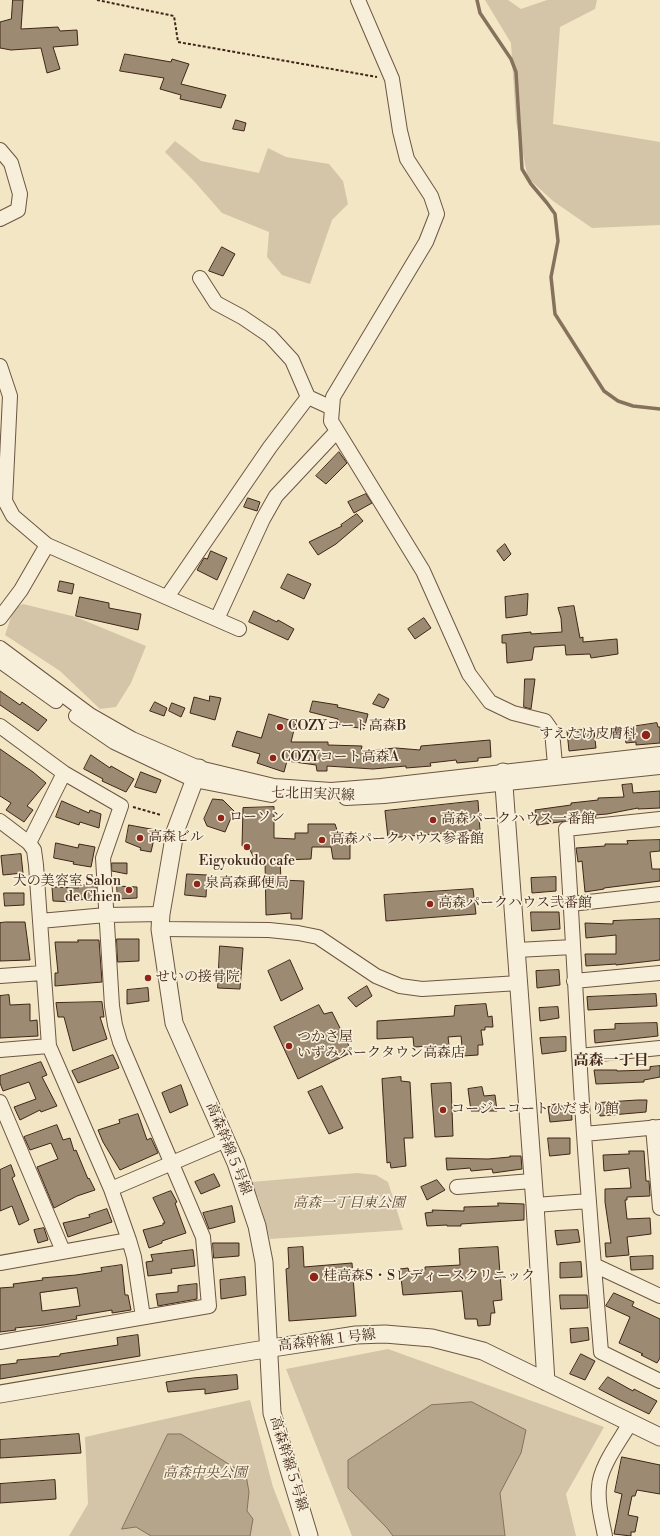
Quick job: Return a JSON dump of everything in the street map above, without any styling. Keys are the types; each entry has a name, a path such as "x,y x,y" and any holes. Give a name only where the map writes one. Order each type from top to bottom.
{"street":[{"path":"358,0 392,79 400,131 407,159 431,196 437,214 426,242 333,397 331,421 423,571 468,674 490,702 513,713 545,721 552,731 555,765"},
{"path":"0,150 11,163 20,194 18,210 0,219"},
{"path":"200,278 216,303 242,317 270,336 292,360 308,397 332,408"},
{"path":"0,366 10,396 5,501 13,516 47,545 239,629"},
{"path":"167,597 270,447 308,397"},
{"path":"217,619 276,496 337,431"},
{"path":"0,618 21,590 47,545"},
{"path":"0,648 90,715 196,774"},
{"name":"七北田実沢線","path":"0,661 114,742 196,774 272,795 333,799 384,796 503,777 660,767"},
{"path":"0,726 64,773 121,806 103,858 112,1006 115,1025 120,1042 204,1237 209,1306 0,1342"},
{"path":"546,1382 517,950 503,777 555,765 660,754"},
{"path":"29,843 64,773"},
{"name":"高森幹線５号線","path":"196,774 175,832 161,921 174,1023 226,1140 247,1193 257,1226 264,1262 270,1348 272,1413 309,1536"},
{"path":"660,819 566,829 584,1134 602,1352 660,1381"},
{"path":"0,822 29,843 34,850 49,1046 111,1189 129,1240 134,1257 143,1317"},
{"path":"571,904 660,894"},
{"path":"40,921 106,915 298,933 318,937 376,976 400,986 422,989 519,983"},
{"path":"517,950 573,947"},
{"path":"0,976 43,973"},
{"path":"574,981 660,973"},
{"path":"0,1050 49,1046"},
{"path":"579,1056 660,1048"},
{"path":"0,1102 63,1251"},
{"path":"584,1134 656,1127 660,1208"},
{"path":"111,1189 226,1140"},
{"path":"457,1187 532,1180"},
{"path":"535,1205 589,1201"},
{"path":"0,1263 129,1240"},
{"path":"594,1266 660,1296"},
{"name":"高森幹線１号線","path":"0,1394 270,1348 356,1335 385,1334 432,1338 483,1351 660,1437"},
{"path":"605,1536 599,1500 600,1479 602,1472 630,1423"}],"path":[{"path":"98,0 174,16 178,42 392,79"},
{"path":"121,806 124,804 161,815"}],"green space":[{"path":"485,0 508,0 521,9 547,0 597,0 595,9 560,27 553,124 660,142 660,225 592,228 553,201 528,178 516,122 511,43"},
{"path":"175,141 201,161 259,173 268,148 286,157 329,164 343,181 348,204 332,220 310,284 282,275 267,257 269,232 222,213 193,180 165,152"},
{"path":"23,604 76,617 146,646 131,683 116,707 100,709 60,671 5,635 14,608"},
{"name":"高森一丁目東公園","path":"357,1173 376,1175 388,1182 403,1230 270,1239 259,1200 251,1182"},
{"path":"388,1349 604,1427 566,1494 576,1536 352,1536 286,1369"},
{"name":"高森中央公園","path":"250,1400 273,1487 292,1536 69,1536 88,1504 85,1437"}],"shaded area":[{"path":"472,1402 526,1430 521,1453 500,1493 505,1536 393,1536 348,1488 348,1460 431,1405"},
{"path":"168,1434 181,1434 246,1475 249,1492 247,1511 253,1519 250,1536 151,1536 136,1527 122,1529"}],"building":[{"path":"13,0 23,0 21,29 58,27 60,31 77,30 78,45 53,47 60,69 47,73 41,48 11,50 0,48 0,22 11,19"},
{"path":"125,54 171,62 172,59 189,64 181,84 226,95 221,108 180,99 181,95 160,89 164,78 120,71"},
{"path":"236,120 246,123 244,131 233,129"},
{"path":"222,247 235,254 223,276 209,271"},
{"path":"339,452 347,463 326,484 316,476"},
{"path":"366,494 372,503 354,513 348,502"},
{"path":"248,498 260,502 257,511 244,507"},
{"path":"357,514 363,521 336,544 318,555 309,542 342,526 341,525"},
{"path":"505,544 511,554 504,561 497,551"},
{"path":"211,551 227,558 217,580 197,570 204,558 207,559"},
{"path":"288,574 311,584 304,599 281,588"},
{"path":"60,581 74,584 72,594 58,591"},
{"path":"528,594 527,615 506,618 505,597"},
{"path":"80,597 109,603 109,608 141,614 138,630 76,616"},
{"path":"574,606 580,638 583,637 583,642 617,639 618,654 591,658 590,654 566,655 565,645 534,647 532,660 507,663 506,643 502,643 502,635 531,632 531,634 562,632 561,618 558,608"},
{"path":"254,611 277,622 278,620 294,629 288,640 249,622"},
{"path":"424,618 431,628 415,639 408,629"},
{"path":"525,679 535,679 531,709 524,707"},
{"path":"0,691 20,705 22,702 47,720 38,731 0,705"},
{"path":"379,694 389,699 384,708 373,704"},
{"path":"210,696 221,698 215,720 190,713 194,697 209,701"},
{"path":"313,701 338,705 337,707 368,714 364,729 337,724 338,719 310,712"},
{"path":"155,702 167,708 164,716 150,711"},
{"path":"172,703 185,708 181,717 169,711"},
{"path":"269,714 296,722 291,742 328,742 328,745 362,746 361,751 396,748 420,750 421,746 490,740 491,757 478,758 478,761 457,763 456,760 430,763 431,766 406,768 406,766 373,769 327,766 327,771 317,771 316,765 287,761 284,772 257,763 260,754 232,746 237,731 261,738"},
{"path":"657,723 658,727 660,727 660,743 636,745 636,742 626,743 624,728"},
{"path":"583,730 583,732 594,731 596,748 569,751 567,731"},
{"path":"0,749 46,783 27,806 33,810 24,822 6,810 11,803 0,796"},
{"path":"91,755 110,768 111,766 134,779 126,792 102,781 103,779 84,769"},
{"path":"141,772 161,780 156,793 135,787"},
{"path":"632,784 633,793 660,791 660,808 638,808 595,815 596,817 537,825 535,810 571,805 571,803 598,800 598,798 624,797 622,785"},
{"path":"213,799 223,800 234,811 225,832 207,826 204,819"},
{"path":"62,801 89,813 90,810 101,814 99,828 80,822 79,825 56,817"},
{"name":"高森パークハウス一番館","path":"478,801 480,830 388,838 385,811"},
{"path":"274,807 274,838 295,839 295,833 308,833 308,824 335,824 338,833 350,834 350,859 333,859 331,847 312,847 311,859 280,860 281,880 304,881 302,919 291,919 291,913 266,915 265,861 255,860 248,846 242,846 243,808"},
{"name":"高森ビル","path":"129,825 156,830 151,852 140,850 141,848 126,842"},
{"path":"660,840 660,851 650,852 652,869 660,869 660,881 604,888 585,892 582,861 578,862 576,848 605,846 605,844 628,844 627,841"},
{"path":"56,843 78,848 79,844 95,847 91,867 73,864 74,862 54,858"},
{"path":"21,854 23,873 3,875 1,856"},
{"path":"112,863 127,863 127,874 112,871"},
{"path":"187,874 207,875 206,897 185,895"},
{"path":"556,877 556,891 532,893 531,878"},
{"path":"78,885 96,885 97,899 73,900 73,902 53,901 52,887 78,888"},
{"path":"117,886 137,887 137,898 118,899"},
{"name":"高森パークハウス弐番館","path":"473,889 476,914 386,921 384,895"},
{"path":"4,893 24,893 24,905 5,906"},
{"path":"531,912 559,912 560,929 532,931"},
{"path":"660,919 660,960 616,965 586,966 585,954 616,954 616,935 586,938 585,923 613,924 613,921"},
{"path":"25,922 30,960 0,961 0,923"},
{"path":"117,939 139,939 139,961 118,962"},
{"path":"78,940 99,940 102,982 55,986 55,973 58,973 55,942 78,942"},
{"path":"220,946 243,948 240,989 218,988"},
{"path":"290,960 303,989 281,1001 268,971"},
{"path":"559,970 560,985 537,988 536,971"},
{"path":"367,986 372,996 356,1007 348,998"},
{"path":"148,988 149,1001 127,1004 127,990"},
{"path":"656,994 657,1006 588,1010 587,997"},
{"path":"9,995 10,1005 30,1004 30,1021 37,1020 38,1036 0,1038 0,996"},
{"path":"102,1002 104,1017 100,1017 107,1039 73,1051 64,1017 58,1017 56,1003"},
{"path":"486,1004 488,1017 492,1016 493,1027 485,1027 485,1030 481,1030 483,1045 478,1045 478,1055 463,1056 461,1036 448,1037 449,1045 414,1047 413,1037 377,1039 377,1021 454,1016 455,1006"},
{"path":"319,1005 324,1014 332,1012 352,1052 298,1079 274,1027"},
{"path":"558,1007 559,1018 540,1021 539,1008"},
{"path":"657,1023 658,1036 595,1043 594,1030 615,1029 615,1024"},
{"path":"566,1037 566,1051 542,1054 540,1038"},
{"path":"113,1055 119,1068 78,1083 72,1071"},
{"path":"41,1062 47,1075 42,1077 57,1106 41,1112 40,1110 20,1120 14,1107 36,1099 29,1082 3,1091 0,1083 0,1076"},
{"path":"660,1066 660,1077 644,1080 644,1082 596,1084 594,1070 650,1070 650,1067"},
{"path":"401,1077 401,1081 410,1082 413,1138 404,1138 406,1166 391,1168 390,1162 387,1163 382,1079"},
{"name":"コージーコートひだまり館","path":"451,1083 453,1136 435,1137 431,1084"},
{"path":"181,1085 188,1105 170,1113 162,1093"},
{"path":"322,1086 343,1128 329,1134 308,1092"},
{"path":"482,1087 484,1096 495,1095 497,1111 471,1111 468,1089"},
{"path":"647,1100 646,1112 600,1116 598,1103"},
{"path":"571,1106 572,1120 550,1122 548,1107"},
{"path":"138,1114 147,1140 151,1138 158,1153 120,1170 103,1142 98,1130 120,1123 119,1120"},
{"path":"57,1125 63,1140 70,1138 74,1151 76,1150 88,1179 89,1178 95,1190 77,1196 54,1208 37,1167 58,1159 51,1143 30,1150 24,1137"},
{"path":"548,1138 570,1138 570,1154 550,1156"},
{"path":"629,1151 644,1151 646,1181 649,1181 650,1196 627,1197 627,1200 625,1200 627,1219 650,1218 651,1234 627,1237 629,1255 606,1257 605,1243 611,1243 605,1202 605,1189 631,1188 629,1168 604,1171 603,1155 629,1154"},
{"path":"521,1156 522,1169 493,1173 492,1169 471,1171 470,1168 447,1170 446,1158 488,1159"},
{"path":"11,1165 15,1176 12,1178 29,1220 19,1225 12,1206 0,1211 0,1170"},
{"path":"214,1174 220,1186 201,1194 195,1182"},
{"path":"437,1180 445,1190 427,1200 421,1187"},
{"path":"171,1191 177,1202 175,1203 186,1233 162,1241 162,1243 149,1248 143,1230 163,1225 163,1223 165,1223 153,1198"},
{"path":"498,1203 524,1204 524,1220 461,1224 461,1226 427,1226 425,1213 433,1212 432,1210 464,1211 464,1207 498,1206"},
{"path":"232,1206 235,1222 209,1229 203,1213"},
{"path":"107,1209 112,1222 68,1237 63,1223 90,1217 89,1215"},
{"path":"44,1228 48,1240 38,1243 34,1230"},
{"path":"578,1230 580,1242 557,1245 555,1231"},
{"path":"213,1243 239,1243 239,1256 214,1258"},
{"path":"303,1247 304,1267 352,1263 356,1316 289,1321 286,1269 289,1268 288,1248"},
{"path":"498,1247 502,1300 493,1301 495,1313 491,1313 490,1325 478,1326 477,1319 465,1319 462,1291 403,1295 400,1269 408,1268 409,1272 425,1270 425,1267 460,1265 459,1249"},
{"path":"193,1250 195,1266 171,1269 172,1273 148,1276 146,1262 153,1261 151,1255"},
{"path":"653,1256 653,1269 631,1270 630,1257"},
{"path":"581,1262 582,1277 560,1278 560,1263"},
{"path":"122,1265 125,1295 128,1295 131,1310 112,1313 112,1310 76,1316 77,1319 15,1328 16,1330 0,1332 0,1288 14,1287 13,1284 43,1280 42,1278 102,1271 101,1268","holes":["77,1288 80,1306 42,1311 40,1293"]},
{"path":"245,1277 246,1295 221,1299 220,1280"},
{"path":"197,1284 197,1299 158,1306 156,1294 178,1292 178,1286"},
{"path":"614,1293 634,1302 632,1306 660,1319 660,1358 657,1363 641,1355 643,1354 619,1343 630,1317 606,1306"},
{"path":"560,1295 587,1295 588,1308 561,1309"},
{"path":"588,1328 589,1340 571,1343 570,1329"},
{"path":"138,1335 140,1356 0,1379 0,1365 17,1363 17,1360 60,1356 60,1354 118,1345 117,1338"},
{"path":"581,1354 595,1361 585,1380 570,1374"},
{"path":"237,1375 238,1389 205,1394 205,1389 168,1392 166,1382 193,1378"},
{"path":"608,1377 633,1391 634,1389 657,1401 649,1414 599,1389"},
{"path":"79,1434 81,1453 0,1458 0,1440"},
{"path":"622,1457 660,1465 660,1494 637,1490 635,1496 632,1496 628,1515 638,1517 635,1532 631,1532 631,1536 614,1534 622,1494 615,1492"},
{"path":"55,1480 56,1499 0,1503 0,1484"}],"waterway":[{"path":"477,0 480,13 511,59 516,72 522,169 531,184 555,214 558,241 551,277 555,314 604,391 618,401 633,406 660,409"}],"place":[{"name":"COZYコート高森B","path":"280,727"},
{"name":"すえたけ皮膚科","path":"646,735"},
{"name":"COZYコート高森A","path":"273,758"},
{"name":"ローソン","path":"221,818"},
{"name":"高森パークハウス一番館","path":"433,820"},
{"name":"高森ビル","path":"140,838"},
{"name":"高森パークハウス参番館","path":"322,840"},
{"name":"Eigyokudo cafe","path":"247,847"},
{"name":"泉高森郵便局","path":"197,884"},
{"name":"犬の美容室 Salon de Chien","path":"129,890"},
{"name":"高森パークハウス弐番館","path":"430,904"},
{"name":"せいの接骨院","path":"148,978"},
{"name":"つかさ屋 いずみパークタウン高森店","path":"289,1046"},
{"name":"コージーコートひだまり館","path":"443,1110"},
{"name":"桂高森S・Sレディースクリニック","path":"314,1277"}],"district":[{"name":"高森一丁目","path":"611,1061"}]}
